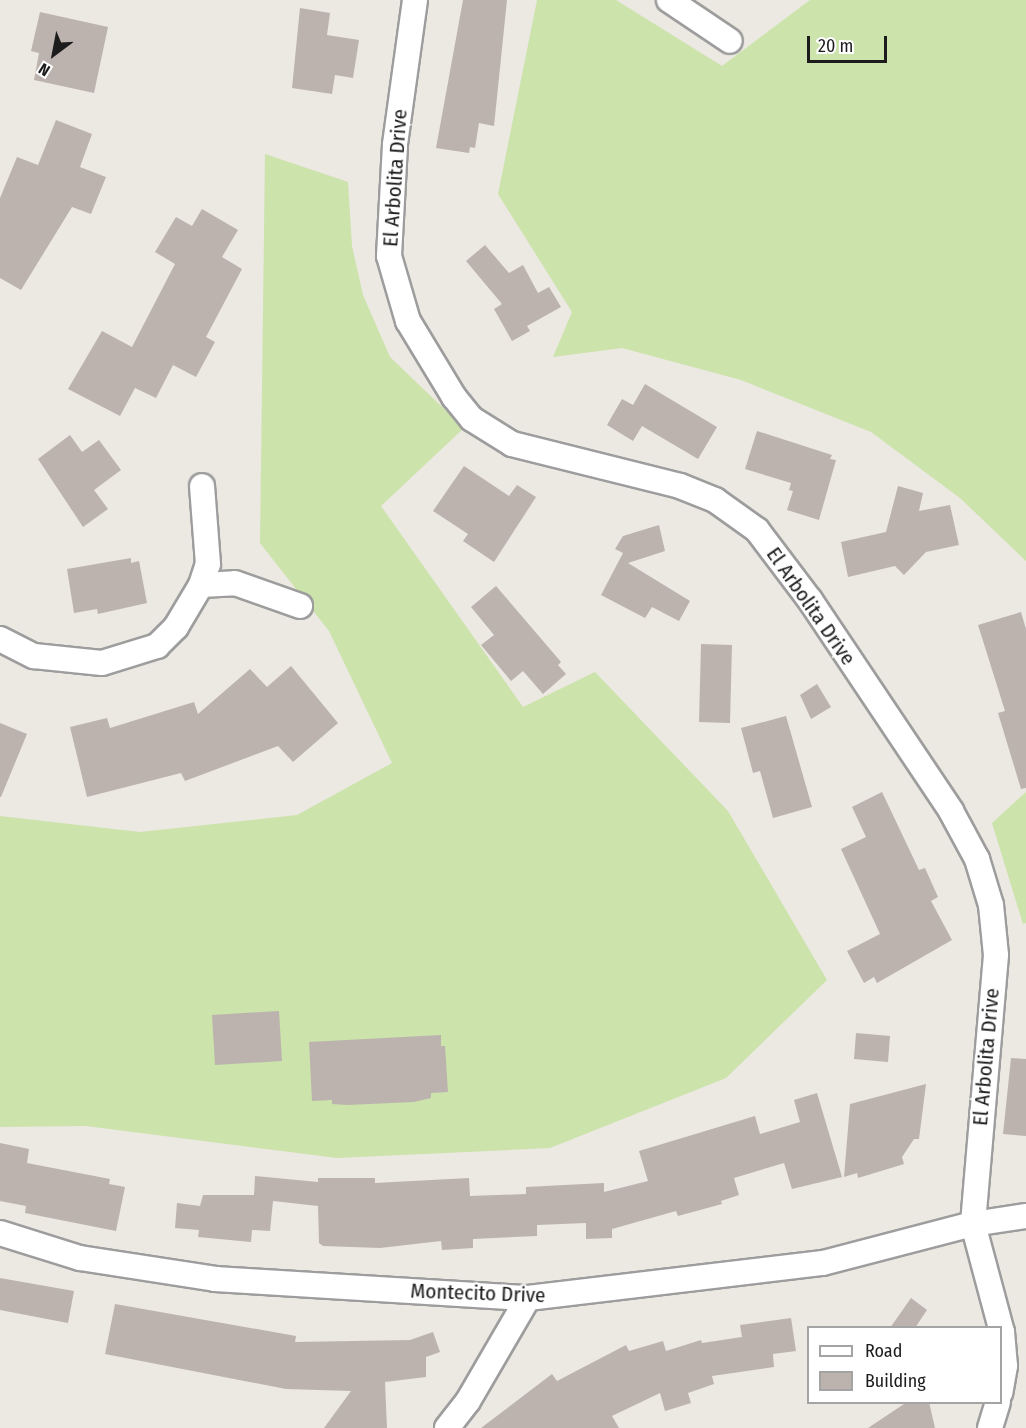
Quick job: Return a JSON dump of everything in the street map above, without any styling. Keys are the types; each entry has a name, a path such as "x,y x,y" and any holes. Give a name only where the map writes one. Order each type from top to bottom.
{"street":[{"name":"El Arbolita Drive","path":"415,0 395,145 389,256 408,321 454,397 472,419 512,444 680,486 715,500 745,519 810,600 951,811 975,854 991,905 996,956 973,1224 1000,1326"},
{"path":"669,0 730,41"},
{"path":"0,639 34,656 102,663 157,646 176,627 201,585 209,559 202,486"},
{"path":"201,585 235,583 300,606"},
{"name":"Montecito Drive","path":"0,1233 80,1258 215,1279 528,1298 823,1263 973,1224 1026,1216"},
{"path":"447,1428 468,1401 528,1298"},
{"name":"El Arbolita Drive","path":"1002,1332 1005,1366 1002,1382"},
{"path":"990,1428 997,1404"}],"green space":[{"path":"537,0 616,0 722,66 810,0 1026,0 1026,561 960,498 871,432 741,380 622,348 553,357 572,312 498,194"},
{"path":"265,154 348,182 352,246 363,295 390,357 464,428 381,506 523,707 595,672 728,811 827,980 726,1078 550,1148 337,1158 86,1126 0,1127 0,816 140,832 297,815 392,763 329,631 260,543"},
{"path":"1026,792 1026,923 1023,924 992,823"}],"building":[{"path":"463,0 507,0 494,126 479,123 475,148 470,147 469,153 436,148"},
{"path":"300,8 330,13 327,35 359,40 353,78 335,75 332,94 292,88"},
{"path":"40,12 108,27 94,93 34,80 39,53 31,51"},
{"path":"56,120 92,134 80,167 106,177 91,214 72,207 21,290 0,278 0,198 17,157 38,165"},
{"path":"202,209 238,230 222,257 242,269 206,337 215,342 196,377 173,365 156,398 135,388 120,416 68,389 102,331 132,347 175,264 155,252 176,217 192,226"},
{"path":"485,245 509,273 523,265 538,293 549,287 561,307 527,326 530,331 512,341 494,309 502,304 466,261"},
{"path":"645,384 717,427 698,459 642,426 633,441 607,425 622,399 633,405"},
{"path":"757,431 832,455 830,459 836,460 819,520 787,510 793,491 789,490 791,483 745,469"},
{"path":"70,435 82,452 99,440 121,470 94,490 108,509 83,527 38,459"},
{"path":"464,466 509,496 517,485 536,497 494,562 463,541 468,534 433,511"},
{"path":"898,486 923,493 919,511 950,505 959,545 926,552 904,575 895,566 848,577 841,542 886,532"},
{"path":"659,525 665,551 628,563 690,601 679,621 652,607 645,618 601,595 623,553 615,549 623,536"},
{"path":"131,558 131,563 139,561 147,603 98,614 97,609 74,613 67,569"},
{"path":"496,586 561,662 558,665 566,674 543,694 523,671 511,681 481,645 494,635 471,607"},
{"path":"1021,612 1026,629 1026,788 1021,789 998,713 1005,711 978,625"},
{"path":"701,644 732,645 730,723 699,722"},
{"path":"291,666 338,723 293,762 278,746 185,781 181,773 87,797 70,727 107,718 110,728 194,702 198,714 250,669 267,687"},
{"path":"817,684 831,707 811,719 800,695"},
{"path":"786,716 812,807 773,818 760,771 753,773 741,728"},
{"path":"0,723 27,734 1,797 0,797"},
{"path":"882,792 919,870 925,868 938,897 931,901 952,940 877,983 874,977 864,983 847,951 880,934 841,849 866,837 852,807"},
{"path":"279,1011 282,1061 215,1065 212,1015"},
{"path":"856,1033 890,1036 888,1062 854,1059"},
{"path":"441,1035 441,1046 445,1046 448,1092 431,1093 431,1098 414,1102 347,1105 332,1104 332,1100 312,1101 309,1042"},
{"path":"1011,1058 1026,1059 1026,1136 1003,1134"},
{"path":"926,1084 919,1139 914,1139 902,1157 904,1164 858,1178 857,1173 844,1177 850,1104"},
{"path":"817,1093 842,1177 792,1189 784,1163 734,1178 739,1195 721,1201 722,1204 678,1216 676,1211 612,1229 612,1238 586,1239 586,1223 537,1225 537,1236 473,1239 473,1248 442,1250 441,1241 380,1248 323,1246 319,1243 318,1206 273,1201 270,1231 252,1230 251,1242 198,1237 199,1230 175,1228 177,1203 200,1206 203,1195 254,1195 255,1176 318,1182 318,1178 375,1178 375,1183 469,1178 470,1196 526,1194 526,1187 604,1183 604,1192 648,1181 639,1151 755,1116 760,1134 800,1122 794,1100"},
{"path":"0,1143 29,1149 27,1163 110,1179 109,1184 125,1187 116,1231 25,1213 26,1206 0,1201"},
{"path":"0,1278 74,1291 68,1323 0,1310"},
{"path":"911,1298 927,1310 916,1326 891,1326"},
{"path":"115,1304 296,1336 295,1342 410,1340 433,1332 440,1352 426,1357 426,1377 385,1382 387,1428 324,1428 351,1391 286,1389 105,1354"},
{"path":"791,1318 796,1351 773,1354 774,1367 712,1376 714,1384 688,1393 691,1403 665,1411 660,1393 612,1416 619,1428 481,1428 552,1374 557,1381 626,1345 629,1351 663,1341 666,1351 701,1340 702,1343 742,1337 740,1325"},
{"path":"904,1404 929,1404 935,1428 868,1428"}]}
